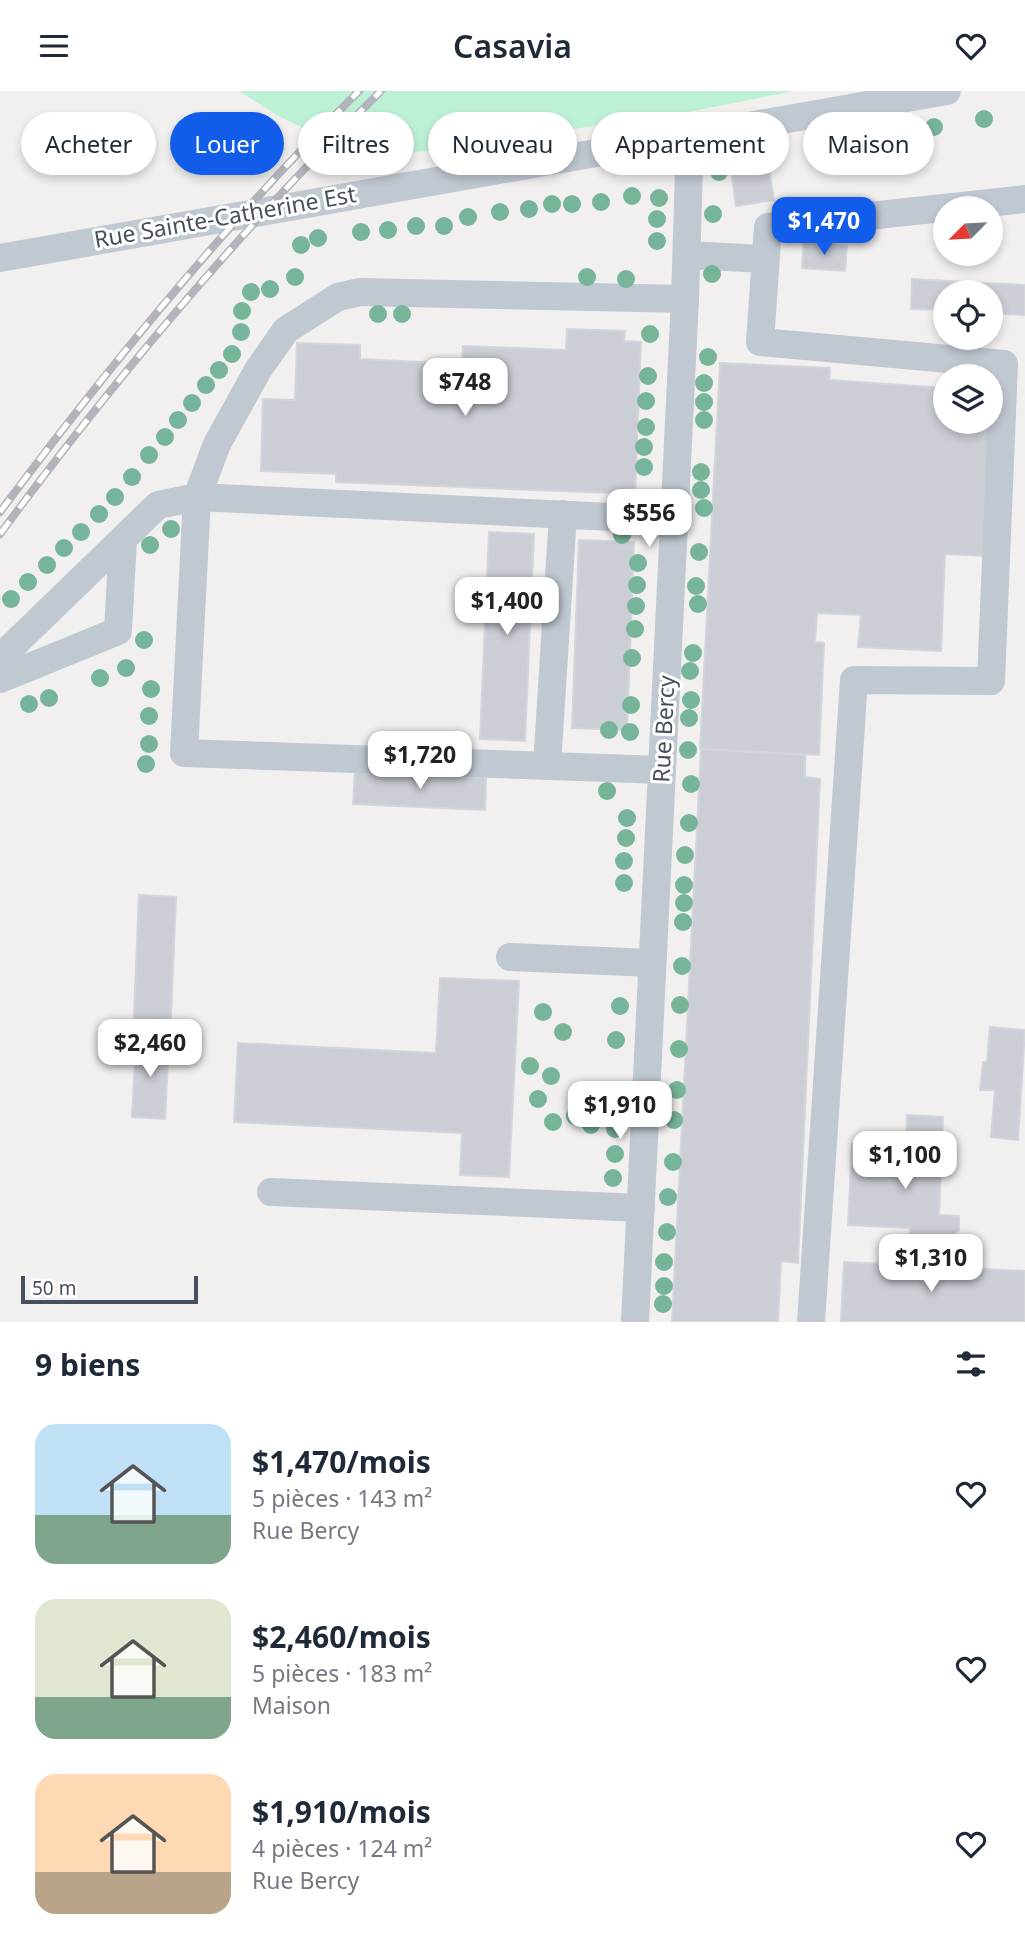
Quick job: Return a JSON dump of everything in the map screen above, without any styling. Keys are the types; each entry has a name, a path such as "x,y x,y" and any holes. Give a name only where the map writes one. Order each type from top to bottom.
{"street":[{"name":"Rue Sainte-Catherine Est","path":"789,119 947,91"},
{"name":"Rue Sainte-Catherine Est","path":"0,258 591,154"},
{"name":"Rue Bercy","path":"635,1322 689,175"},
{"path":"811,1322 854,680 991,681 1004,364 760,342 768,227 1025,199"},
{"path":"687,255 765,259"},
{"path":"662,769 184,753 197,497 217,444 286,330 338,297 360,292 685,299"},
{"path":"0,659 158,505 197,497 674,520"},
{"path":"547,766 563,514"},
{"path":"0,680 118,631 123,539"},
{"path":"510,957 652,963"},
{"path":"271,1192 641,1208"}],"green space":[{"path":"239,91 794,91 688,112 591,112 591,126 577,128 577,112 428,112 428,151 414,153 414,112 298,112 298,125 284,119 284,112 272,112"}],"building":[{"path":"732,175 770,175 774,200 736,206"},
{"path":"804,242 847,246 845,271 802,268"},
{"path":"912,279 933,280 933,310 911,309"},
{"path":"1003,284 1025,285 1025,315 1003,314"},
{"path":"567,329 625,331 624,341 641,342 635,494 336,482 336,474 261,471 263,399 295,400 297,343 360,345 360,359 462,364 463,346 566,350"},
{"path":"720,363 830,368 829,380 933,387 933,434 994,434 988,556 945,554 941,651 858,647 861,615 817,613 815,642 824,643 819,755 700,749"},
{"path":"489,532 534,534 525,741 480,739"},
{"path":"579,540 634,542 627,730 572,728"},
{"path":"701,749 805,755 805,777 820,779 798,1263 781,1261 778,1322 672,1322"},
{"path":"355,772 486,778 485,810 353,804"},
{"path":"139,895 176,897 170,1039 133,1038"},
{"path":"440,978 519,981 509,1177 460,1175 462,1133 234,1122 238,1043 436,1053"},
{"path":"990,1027 1025,1030 1018,1140 991,1137 995,1090 980,1090 983,1062 987,1062"},
{"path":"136,1039 169,1041 165,1119 132,1117"},
{"path":"907,1115 943,1117 939,1215 959,1216 959,1230 953,1235 952,1255 937,1266 908,1265 910,1228 848,1225 852,1144 906,1147"},
{"path":"844,1262 1025,1271 1025,1322 841,1322"}],"railway":[{"path":"0,512 84,402 217,242 359,91"},
{"path":"0,534 89,418 182,305 279,196 381,91"}]}
